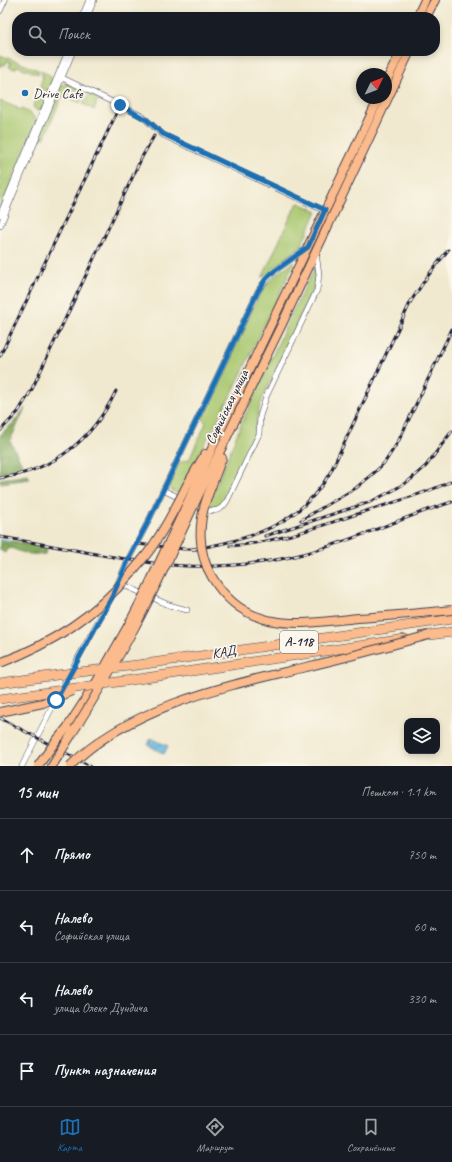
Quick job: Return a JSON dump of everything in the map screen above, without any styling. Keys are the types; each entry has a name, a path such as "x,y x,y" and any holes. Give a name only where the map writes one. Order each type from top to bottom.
{"highway":[{"name":"КАД","path":"0,683 145,664 452,619"},
{"name":"КАД","path":"0,699 452,632"}],"main road":[{"path":"419,12 425,0"},
{"path":"428,12 434,0"},
{"path":"392,70 399,56"},
{"name":"Софийская улица","path":"197,490 222,457 226,440 408,56"},
{"name":"Софийская улица","path":"197,490 218,435 375,104"},
{"path":"197,490 203,512 201,525 201,549 205,562 215,583 224,594 242,610 256,616 283,623 310,623 452,610"},
{"path":"0,663 42,646 82,621 120,587 197,490"},
{"path":"44,766 87,697 128,626 197,490"},
{"path":"52,766 132,633 152,594 197,490"},
{"path":"70,766 87,750 114,731 147,714 190,698 265,676 373,651 429,635"},
{"path":"0,712 43,703 79,688"},
{"path":"38,766 67,728"}],"street":[{"path":"0,12 5,0"},
{"path":"84,12 89,0"},
{"path":"89,12 94,0"},
{"path":"0,226 60,77 66,56"},
{"path":"0,215 70,56"},
{"path":"60,77 142,116 163,134 325,210"},
{"path":"22,766 63,686 119,583 130,556 258,291 272,273 308,247"},
{"path":"163,490 208,511 214,511 225,505 259,434 260,416 266,397 317,290 319,274 316,251"},
{"path":"119,583 187,610"}],"green space":[{"path":"0,55 46,73 50,76 52,81 50,89 45,91 41,89 40,86 43,76 41,75 42,72 39,71 38,74 17,66 15,69 9,67 11,63 7,61 5,65 2,64 0,67"},
{"path":"66,83 83,91 80,103 62,96 44,139 40,135 60,87"},
{"path":"90,94 98,98 94,110 83,104"},
{"path":"37,96 43,96 45,101 42,109 37,111 33,107"},
{"path":"0,101 18,108 17,109 22,109 33,115 36,122 0,210"},
{"path":"299,203 317,211 301,246 262,278 296,205"},
{"path":"294,261 234,389 183,484 211,498 240,427 290,317 315,267 315,285 263,397 259,409 254,437 223,502 215,508 208,508 171,490 168,485 175,468 181,462 189,460 206,423 201,415 261,291 272,278"},
{"path":"25,408 10,441 23,466 0,474 0,435 13,423"},
{"path":"28,475 30,479 0,483 0,479"},
{"path":"0,539 46,547 47,551 45,554 32,554 20,552 12,548 6,550 5,553 0,550"}],"water":[{"path":"151,738 168,746 164,754 148,745"}],"waterway":[{"path":"0,540 10,541"}],"railway":[{"path":"0,356 118,110"},
{"path":"0,431 18,412 31,391 142,157 154,136"},
{"path":"193,549 234,541 254,535 272,527 305,505 319,489 331,471 411,301 448,250"},
{"path":"301,520 356,488 385,462 398,442 452,329"},
{"path":"0,478 20,474 38,468 70,450 96,424 116,391"},
{"path":"265,536 370,502 392,491 410,480 426,466 452,431"},
{"path":"230,546 263,542 296,534 418,495 452,481"},
{"path":"0,537 152,563 186,566 230,565 274,560 322,549 452,502"},
{"path":"137,544 198,549"},
{"path":"0,718 90,766"}],"place":[{"name":"Drive Cafe","path":"25,93"}],"route":[{"path":"56,700 119,583 130,556 148,522 258,291 272,273 308,247 325,210 163,134 142,116 120,105"}]}
